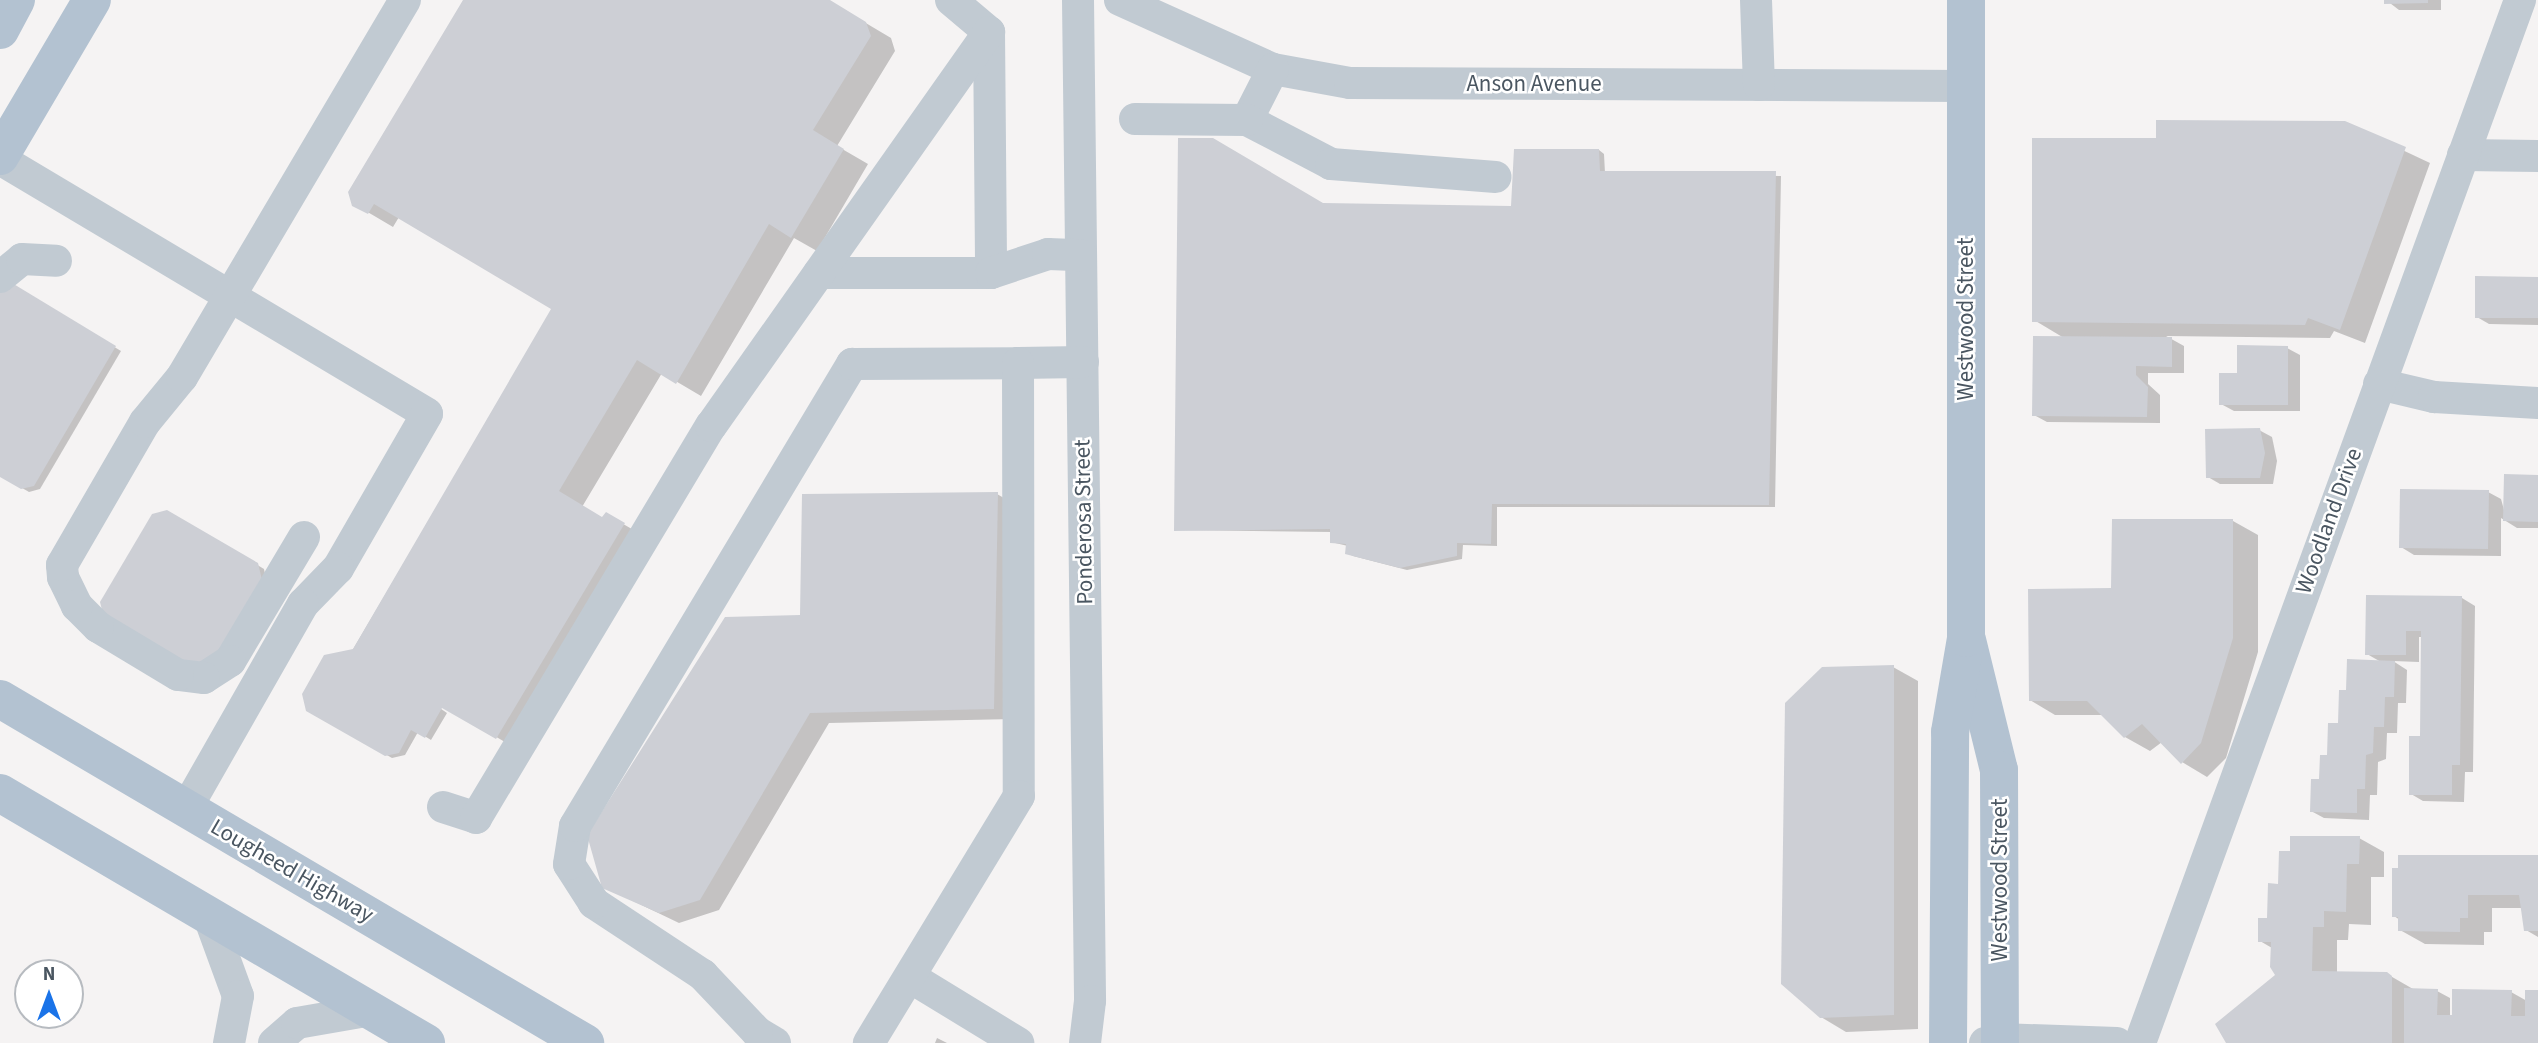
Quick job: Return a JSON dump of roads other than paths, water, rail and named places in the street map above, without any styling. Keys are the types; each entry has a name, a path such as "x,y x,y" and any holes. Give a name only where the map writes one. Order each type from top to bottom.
{"main road":[{"path":"0,30 16,0"},
{"path":"0,158 92,0"},
{"name":"Westwood Street","path":"1948,1043 1950,732 1966,638 1966,0"},
{"name":"Westwood Street","path":"1966,638 1992,725 1999,770 1995,1042"},
{"name":"Lougheed Highway","path":"0,699 585,1043"},
{"path":"0,793 426,1043"}],"street":[{"path":"304,537 230,661 218,673 200,679 178,675 90,621 66,588 62,565 145,422 182,377 404,0"},
{"path":"951,0 989,32 991,273"},
{"name":"Ponderosa Street","path":"1078,0 1090,1000 1085,1043"},
{"name":"Anson Avenue","path":"1120,0 1273,69 1350,83 1965,86"},
{"path":"1756,0 1759,85"},
{"name":"Woodland Drive","path":"2140,1043 2520,0"},
{"path":"443,807 476,818 712,426 989,32"},
{"path":"1247,120 1273,69"},
{"path":"1135,119 1247,120 1331,164 1495,177"},
{"path":"2463,155 2538,156"},
{"path":"0,158 427,414 335,572 303,604 186,809"},
{"path":"819,273 991,273 1048,254 1081,255"},
{"path":"0,277 22,259 56,261"},
{"path":"775,1043 757,1031 704,975 594,903 569,864 575,826 852,364 1083,362"},
{"path":"869,1043 1019,796 1018,363"},
{"path":"2379,384 2434,397 2538,403"},
{"path":"208,914 238,996 229,1043"},
{"path":"910,977 1016,1043"},
{"path":"274,1043 297,1023 372,1010"},
{"path":"1995,1042 2117,1043"}]}
